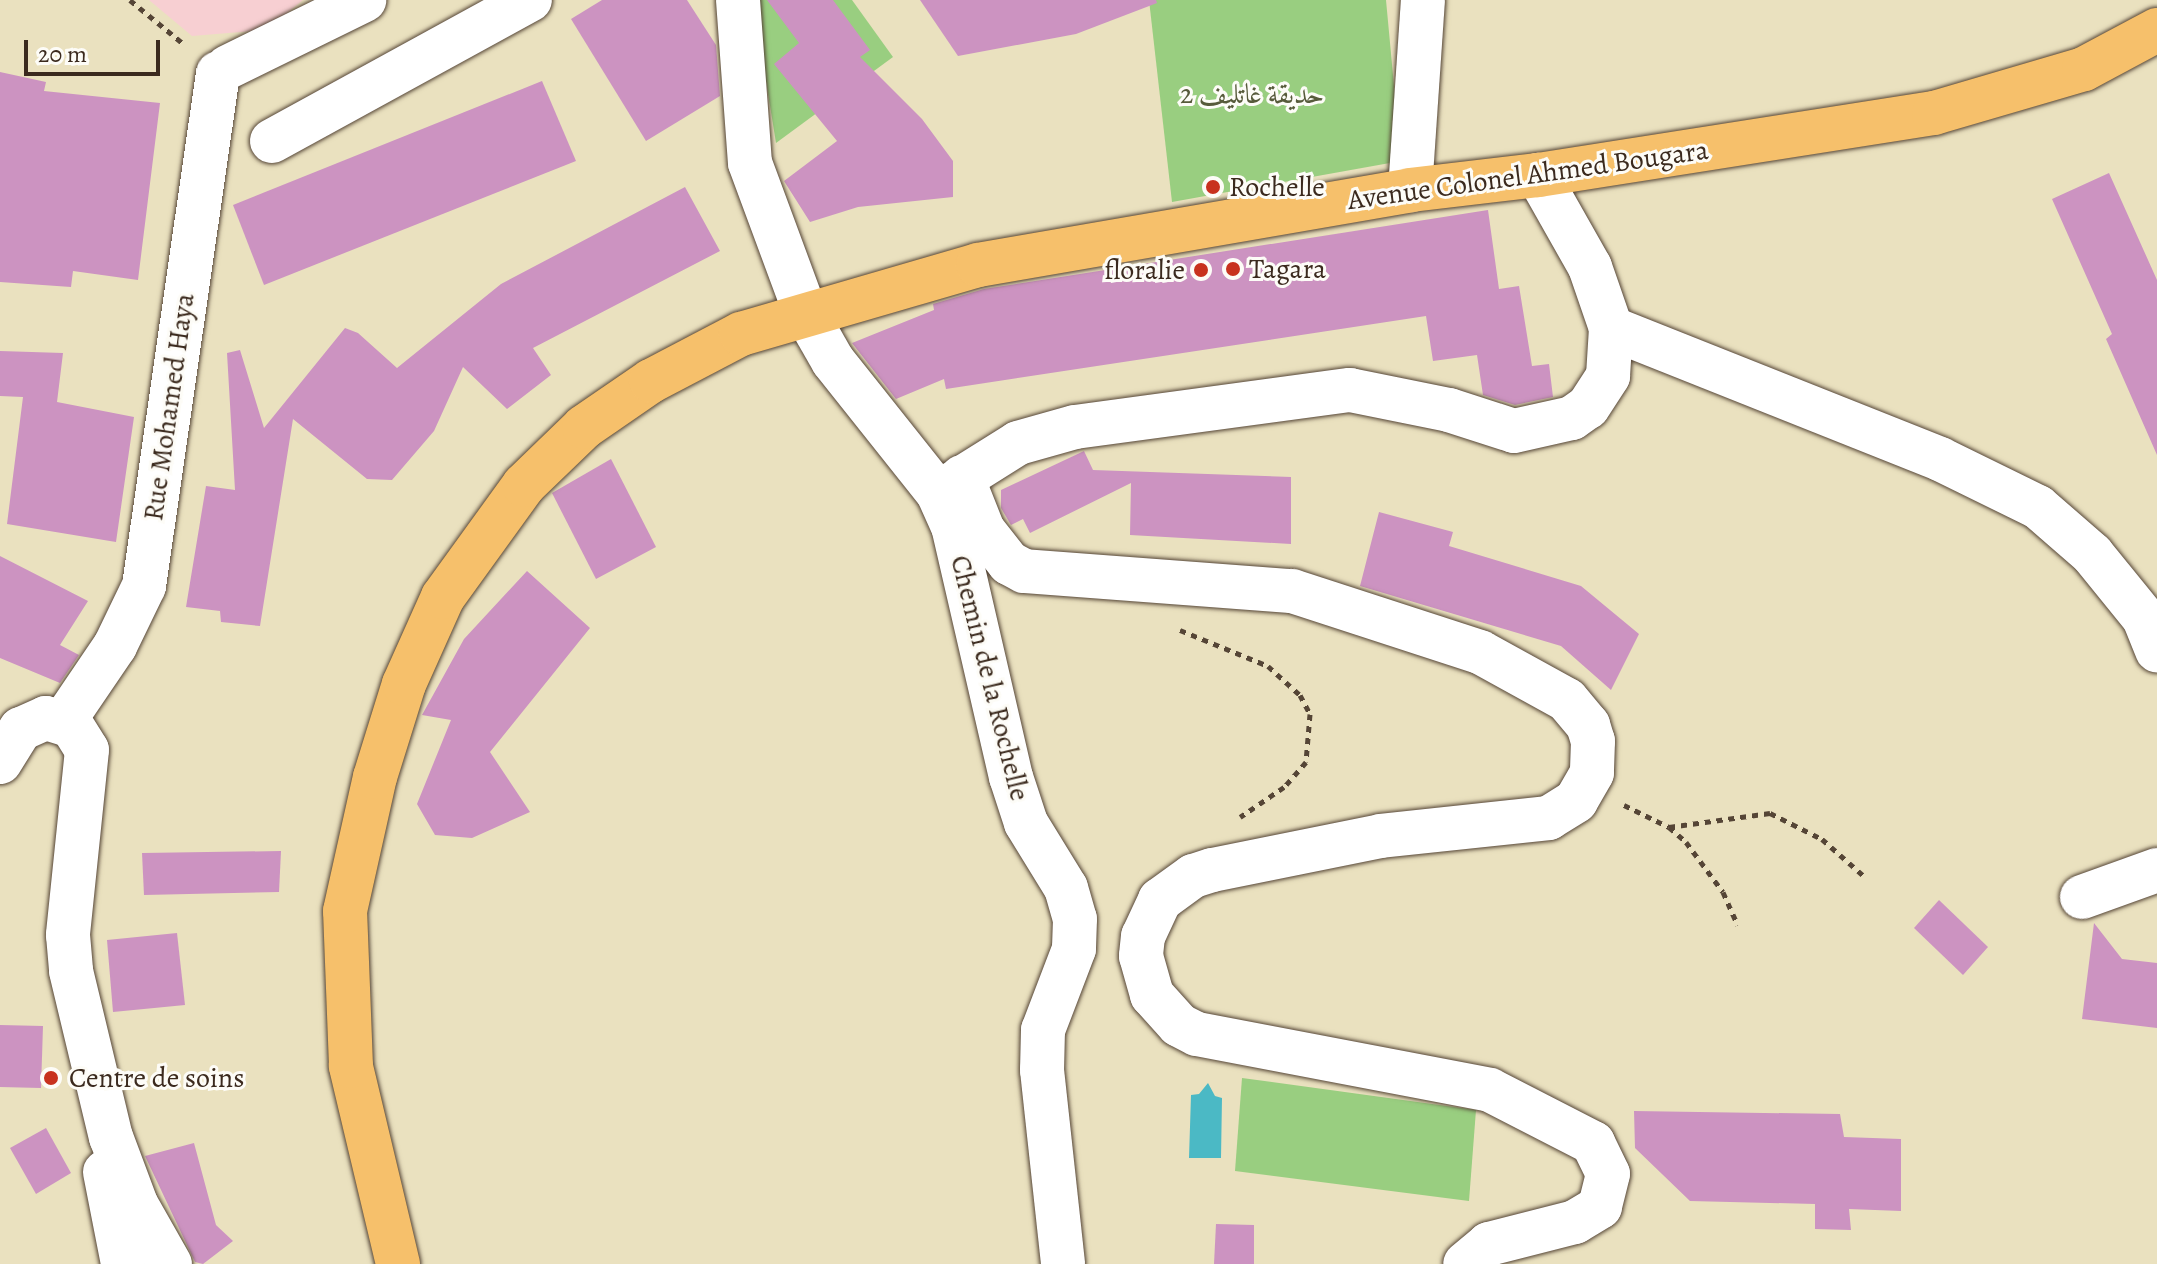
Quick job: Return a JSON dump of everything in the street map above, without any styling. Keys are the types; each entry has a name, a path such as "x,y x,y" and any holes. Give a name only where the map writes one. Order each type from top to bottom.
{"main road":[{"name":"Avenue Colonel Ahmed Bougara","path":"398,1264 351,1066 345,911 375,777 404,684 443,597 524,485 584,427 651,381 741,334 805,312 978,265 1410,190 1538,175 1934,113 2084,69 2157,30"}],"street":[{"name":"Rue Mohamed Haya","path":"64,721 115,646 144,586 223,70 364,0"},
{"path":"272,141 530,0"},
{"name":"Chemin de la Rochelle","path":"738,0 750,163 805,312 833,361 950,485 953,526 1011,777 1026,823 1066,888 1075,919 1074,949 1043,1030 1042,1070 1063,1264"},
{"path":"1410,190 1423,0"},
{"path":"1465,1264 1489,1244 1575,1222 1600,1207 1608,1174 1600,1152 1584,1136 1490,1090 1197,1034 1179,1025 1152,995 1141,956 1143,936 1149,917 1168,893 1193,876 1215,869 1381,836 1541,820 1563,811 1585,788 1593,741 1579,711 1567,700 1480,652 1292,591 1024,571 1009,563 950,485 1018,443 1075,427 1350,390 1449,410 1514,431 1554,426 1588,407 1599,393 1611,358 1611,328 1590,267 1538,175"},
{"path":"1611,328 1940,459 2038,507 2092,554 2144,618 2157,650"},
{"path":"0,762 28,723 46,718 64,721 79,732 88,759 68,935 123,1264"},
{"path":"2082,897 2157,870"},
{"path":"85,1046 136,1204 170,1264"}],"path":[{"path":"1170,626 1268,666 1300,695 1310,714 1306,762 1284,787 1223,829 1215,869"},
{"path":"1585,788 1669,827 1723,892 1738,925"},
{"path":"1669,827 1770,813 1822,839 1864,876"}],"shaded area":[{"path":"149,0 303,0 266,30 192,36"}],"green space":[{"path":"753,0 852,0 893,57 776,143"},
{"name":"حديقة غاتليف 2","path":"1149,0 1386,0 1401,161 1172,202"},
{"path":"1242,1078 1476,1110 1469,1201 1235,1171"}],"water":[{"path":"1208,1083 1215,1096 1222,1098 1221,1158 1189,1158 1191,1095 1199,1094"}],"building":[{"path":"602,0 687,0 716,45 720,96 646,141 571,19"},
{"path":"767,0 833,0 870,50 860,57 922,119 953,161 953,197 858,207 810,222 784,181 837,141 774,64 799,43"},
{"path":"920,0 1156,0 1157,3 1076,34 958,56"},
{"path":"0,72 46,82 44,91 160,103 138,280 73,271 71,287 0,282"},
{"path":"542,81 576,161 264,285 233,205"},
{"path":"2109,173 2157,280 2157,455 2106,339 2112,334 2052,199"},
{"path":"685,187 720,251 533,348 551,375 507,409 463,367 434,431 392,480 367,479 293,419 260,626 221,622 220,611 186,607 206,486 235,490 227,353 240,350 264,428 345,328 358,333 397,368 501,284"},
{"path":"1488,210 1499,289 1519,286 1532,366 1549,364 1553,397 1515,405 1483,395 1477,355 1433,361 1426,316 946,389 944,379 896,399 852,343 934,310 933,304 984,289"},
{"path":"0,351 63,353 57,402 134,417 116,542 7,524 23,397 0,396"},
{"path":"1084,451 1093,470 1291,477 1291,544 1130,535 1131,483 1030,533 1023,519 1011,525 1001,508 1001,490"},
{"path":"611,459 656,547 596,579 552,493"},
{"path":"1379,512 1453,532 1449,546 1581,586 1639,634 1611,690 1561,646 1360,586"},
{"path":"0,556 88,601 60,645 79,655 60,683 0,658"},
{"path":"527,571 590,628 490,752 530,812 472,838 435,835 417,804 451,720 422,715 464,639"},
{"path":"281,851 279,892 144,895 142,853"},
{"path":"1939,900 1988,947 1963,975 1914,928"},
{"path":"2094,923 2122,959 2157,963 2157,1028 2082,1019"},
{"path":"177,933 185,1005 113,1012 107,940"},
{"path":"0,1025 43,1026 41,1088 0,1087"},
{"path":"1634,1111 1840,1114 1844,1137 1901,1139 1901,1211 1849,1209 1851,1230 1815,1229 1815,1204 1690,1201 1635,1148"},
{"path":"46,1128 71,1173 36,1194 10,1148"},
{"path":"194,1143 216,1225 233,1241 203,1264 195,1262 145,1156"},
{"path":"1216,1224 1254,1225 1254,1264 1214,1264"}],"place":[{"name":"Rochelle","path":"1213,187"},
{"name":"Tagara","path":"1233,269"},
{"name":"floralie","path":"1201,270"},
{"name":"Centre de soins","path":"51,1078"}]}
